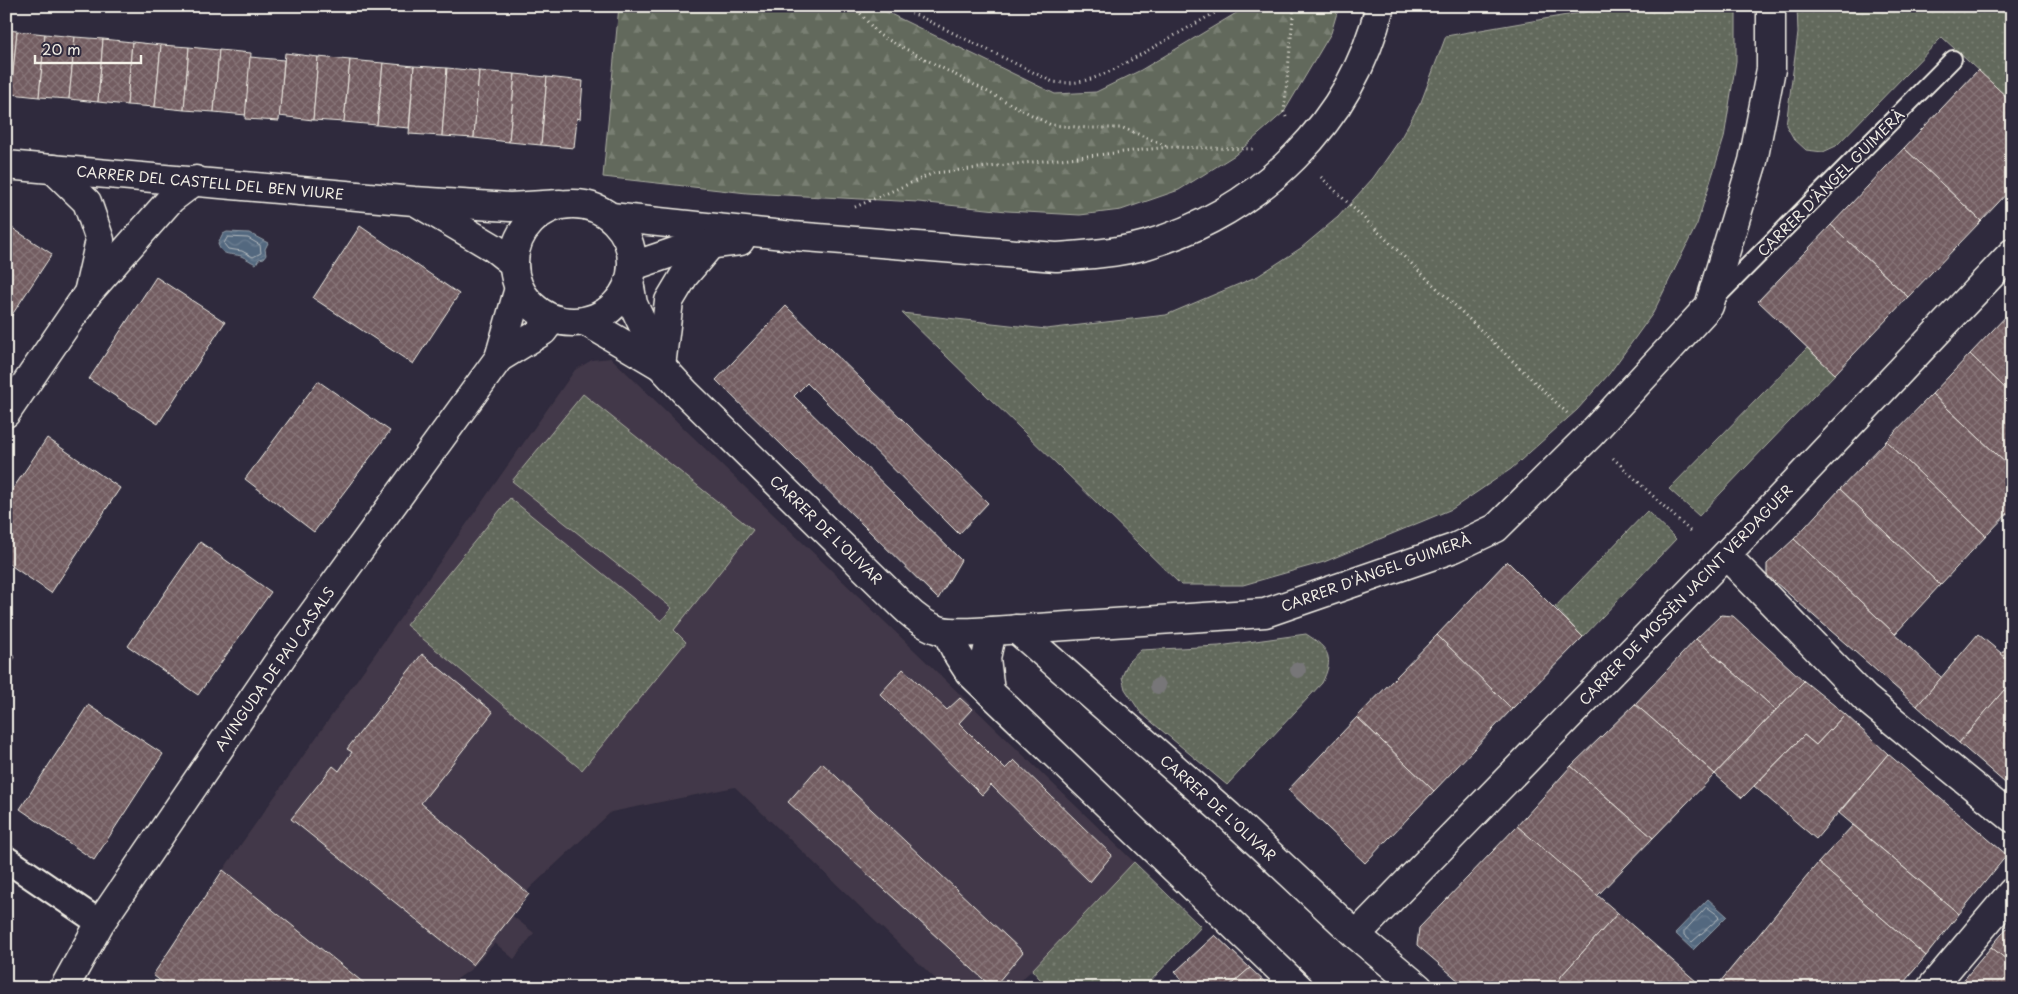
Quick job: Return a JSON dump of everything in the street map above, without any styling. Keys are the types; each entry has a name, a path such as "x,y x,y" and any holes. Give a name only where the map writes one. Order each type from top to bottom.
{"street":[{"path":"610,217 627,239 631,274 621,299 607,312 585,321 571,323 552,319 533,307 516,276 519,238 536,216 560,204 587,205 610,217 794,236 1056,257 1095,254 1144,245 1178,234 1214,218 1245,199 1273,178 1298,155 1323,125 1346,91 1363,59 1380,6"},
{"name":"CARRER D'ÀNGEL GUIMERÀ","path":"947,633 1265,612 1454,548 1496,528 1590,435 1708,306 1753,161 1771,69 1771,6"},
{"name":"CARRER DEL CASTELL DEL BEN VIURE","path":"6,165 196,180 414,201 510,207 560,204"},
{"path":"53,169 87,202 100,240 88,293"},
{"path":"6,413 88,293 171,199 196,180"},
{"name":"CARRER DEL CASTELL DEL BEN VIURE","path":"414,201 494,248 516,276"},
{"path":"631,274 688,247 712,243 794,236"},
{"path":"661,366 669,301 684,276 712,243"},
{"name":"CARRER DE MOSSÈN JACINT VERDAGUER","path":"1356,935 1726,555 2012,253"},
{"name":"CARRER DE L'OLIVAR","path":"631,274 633,304 661,366"},
{"name":"AVINGUDA DE PAU CASALS","path":"499,358 516,276"},
{"name":"AVINGUDA DE PAU CASALS","path":"64,988 100,923 285,652 499,358 542,331 552,319"},
{"name":"CARRER DE L'OLIVAR","path":"585,321 661,366 915,618 927,626 947,633"},
{"path":"1726,555 1865,698 2012,818"},
{"path":"990,692 986,658 1004,630"},
{"name":"CARRER DE L'OLIVAR","path":"1004,630 1229,816 1356,935 1419,988"},
{"path":"947,633 969,672 1299,988"},
{"path":"6,858 100,923"},
{"path":"1931,988 2012,892"}],"lane":[{"name":"CARRER D'ÀNGEL GUIMERÀ","path":"1708,306 1953,59"}],"path":[{"path":"854,6 878,35 1051,125 1123,128 1169,147"},
{"path":"898,6 1052,82 1069,84 1094,79 1113,70 1227,6"},
{"path":"1287,121 1284,112 1294,6"},
{"path":"850,209 934,174 1169,147 1256,150"},
{"path":"1338,193 1570,416"},
{"path":"1608,454 1690,532"},
{"path":"1039,988 1044,983"}],"shaded area":[{"path":"611,358 1134,862 1032,970 1012,988 945,988 735,787 611,812 530,888 510,914 534,933 514,959 495,943 470,970 444,988 371,988 223,870 575,370 592,360"}],"green space":[{"path":"619,6 874,6 1055,94 1096,92 1141,70 1248,6 1339,6 1331,33 1284,112 1235,155 1179,190 1121,210 1080,215 1007,211 918,202 747,193 603,177"},
{"path":"1619,6 1736,6 1736,61 1724,138 1697,224 1653,313 1609,374 1577,410 1511,469 1452,509 1324,562 1243,585 1181,585 902,313 1046,329 1166,315 1258,276 1301,248 1338,217 1373,178 1399,141 1421,102 1446,36"},
{"path":"1797,6 2012,6 2012,102 1942,37 1836,146 1823,152 1806,150 1794,139 1786,125 1798,33"},
{"path":"1807,348 1835,374 1699,516 1669,489"},
{"path":"583,394 753,530 674,630 686,642 582,770 406,625 510,498 661,621 672,608 512,481"},
{"path":"1647,511 1676,539 1583,637 1555,607"},
{"path":"1306,634 1320,644 1328,655 1328,667 1322,683 1227,785 1141,713 1125,689 1122,677 1128,662 1141,650 1219,646"},
{"path":"1134,862 1201,927 1144,988 1048,988 1032,970"}],"water":[{"path":"227,232 249,233 268,243 265,249 266,255 264,258 259,259 256,264 241,256 224,253 218,244 223,234"},
{"path":"1708,899 1727,916 1693,950 1675,933"}],"building":[{"path":"6,30 17,31 11,94 6,94"},
{"path":"17,31 45,34 39,97 11,94"},
{"path":"45,34 75,37 69,99 39,97"},
{"path":"75,37 103,39 98,102 69,99"},
{"path":"103,39 132,42 127,105 98,102"},
{"path":"132,42 161,45 155,107 127,105"},
{"path":"161,45 189,47 184,110 155,107"},
{"path":"189,47 219,50 214,112 184,110"},
{"path":"219,50 251,53 246,115 214,112"},
{"path":"285,53 318,57 313,120 279,116"},
{"path":"250,57 284,60 279,121 245,119"},
{"path":"318,57 350,60 344,122 313,120"},
{"path":"350,60 383,63 377,125 344,122"},
{"path":"383,63 414,66 409,128 377,125"},
{"path":"414,66 447,68 442,136 409,134"},
{"path":"447,68 479,71 474,138 442,136"},
{"path":"1978,70 2012,102 2012,188 1981,221 1904,148"},
{"path":"479,71 515,74 509,142 474,138"},
{"path":"515,74 547,77 541,145 509,142"},
{"path":"547,77 583,81 580,119 577,118 574,148 541,145"},
{"path":"1904,148 1981,221 1908,297 1831,225"},
{"path":"6,224 52,254 6,324"},
{"path":"1831,225 1908,297 1835,374 1758,301"},
{"path":"360,226 459,294 413,364 313,298"},
{"path":"156,277 225,322 158,424 89,379"},
{"path":"786,306 988,503 959,534 807,383 794,396 961,560 938,599 716,380"},
{"path":"2012,310 2012,395 1970,354"},
{"path":"1970,354 2012,395 2012,469 1932,394"},
{"path":"318,381 390,431 314,532 245,479"},
{"path":"1932,394 2012,469 2012,509 1986,536 1886,441"},
{"path":"47,438 120,488 51,593 6,562 6,499"},
{"path":"1886,441 1986,536 1940,585 1840,489"},
{"path":"1840,489 1940,585 1895,634 1794,539"},
{"path":"1794,539 1942,678 1917,706 1767,575 1767,564"},
{"path":"200,542 271,592 198,695 128,646"},
{"path":"1507,561 1583,637 1512,709 1437,635"},
{"path":"1721,615 1733,616 1804,681 1776,710 1696,639"},
{"path":"1978,634 2012,662 2012,681 1959,743 1917,706"},
{"path":"1437,635 1512,709 1434,791 1357,717"},
{"path":"1696,639 1776,710 1715,774 1635,704"},
{"path":"2012,641 2012,662 2001,654"},
{"path":"6,651 15,657 6,671"},
{"path":"422,654 493,712 421,803 529,894 473,965 291,819 333,766 339,771 352,752 347,749"},
{"path":"903,669 947,710 960,698 972,709 959,723 1005,769 1014,760 1112,855 1090,882 991,785 982,795 880,694"},
{"path":"1804,681 1845,714 1816,745 1804,735 1742,798 1715,774"},
{"path":"2004,690 2012,696 2012,789 1959,743"},
{"path":"1635,704 1715,774 1653,838 1571,766"},
{"path":"88,705 163,754 94,860 20,809"},
{"path":"1845,714 1888,754 1816,839 1754,786 1804,735 1816,745"},
{"path":"1357,717 1434,791 1365,863 1288,790"},
{"path":"1888,754 2007,855 1959,914 1839,813"},
{"path":"822,763 1023,952 993,988 788,802"},
{"path":"1571,766 1653,838 1597,896 1517,826"},
{"path":"1853,825 1959,914 1926,956 1818,863"},
{"path":"1517,826 1618,913 1562,975 1556,985 1559,988 1467,988 1417,945 1419,928"},
{"path":"1818,863 1926,956 1899,988 1715,988"},
{"path":"223,870 370,988 169,988 153,975"},
{"path":"1618,913 1697,982 1692,988 1559,988 1556,985 1562,975"},
{"path":"2012,922 2012,964 1991,947"},
{"path":"1215,935 1250,968 1227,988 1189,988 1175,972"},
{"path":"1991,947 2012,964 2012,988 1957,988"},
{"path":"1250,968 1271,988 1227,988"}]}
